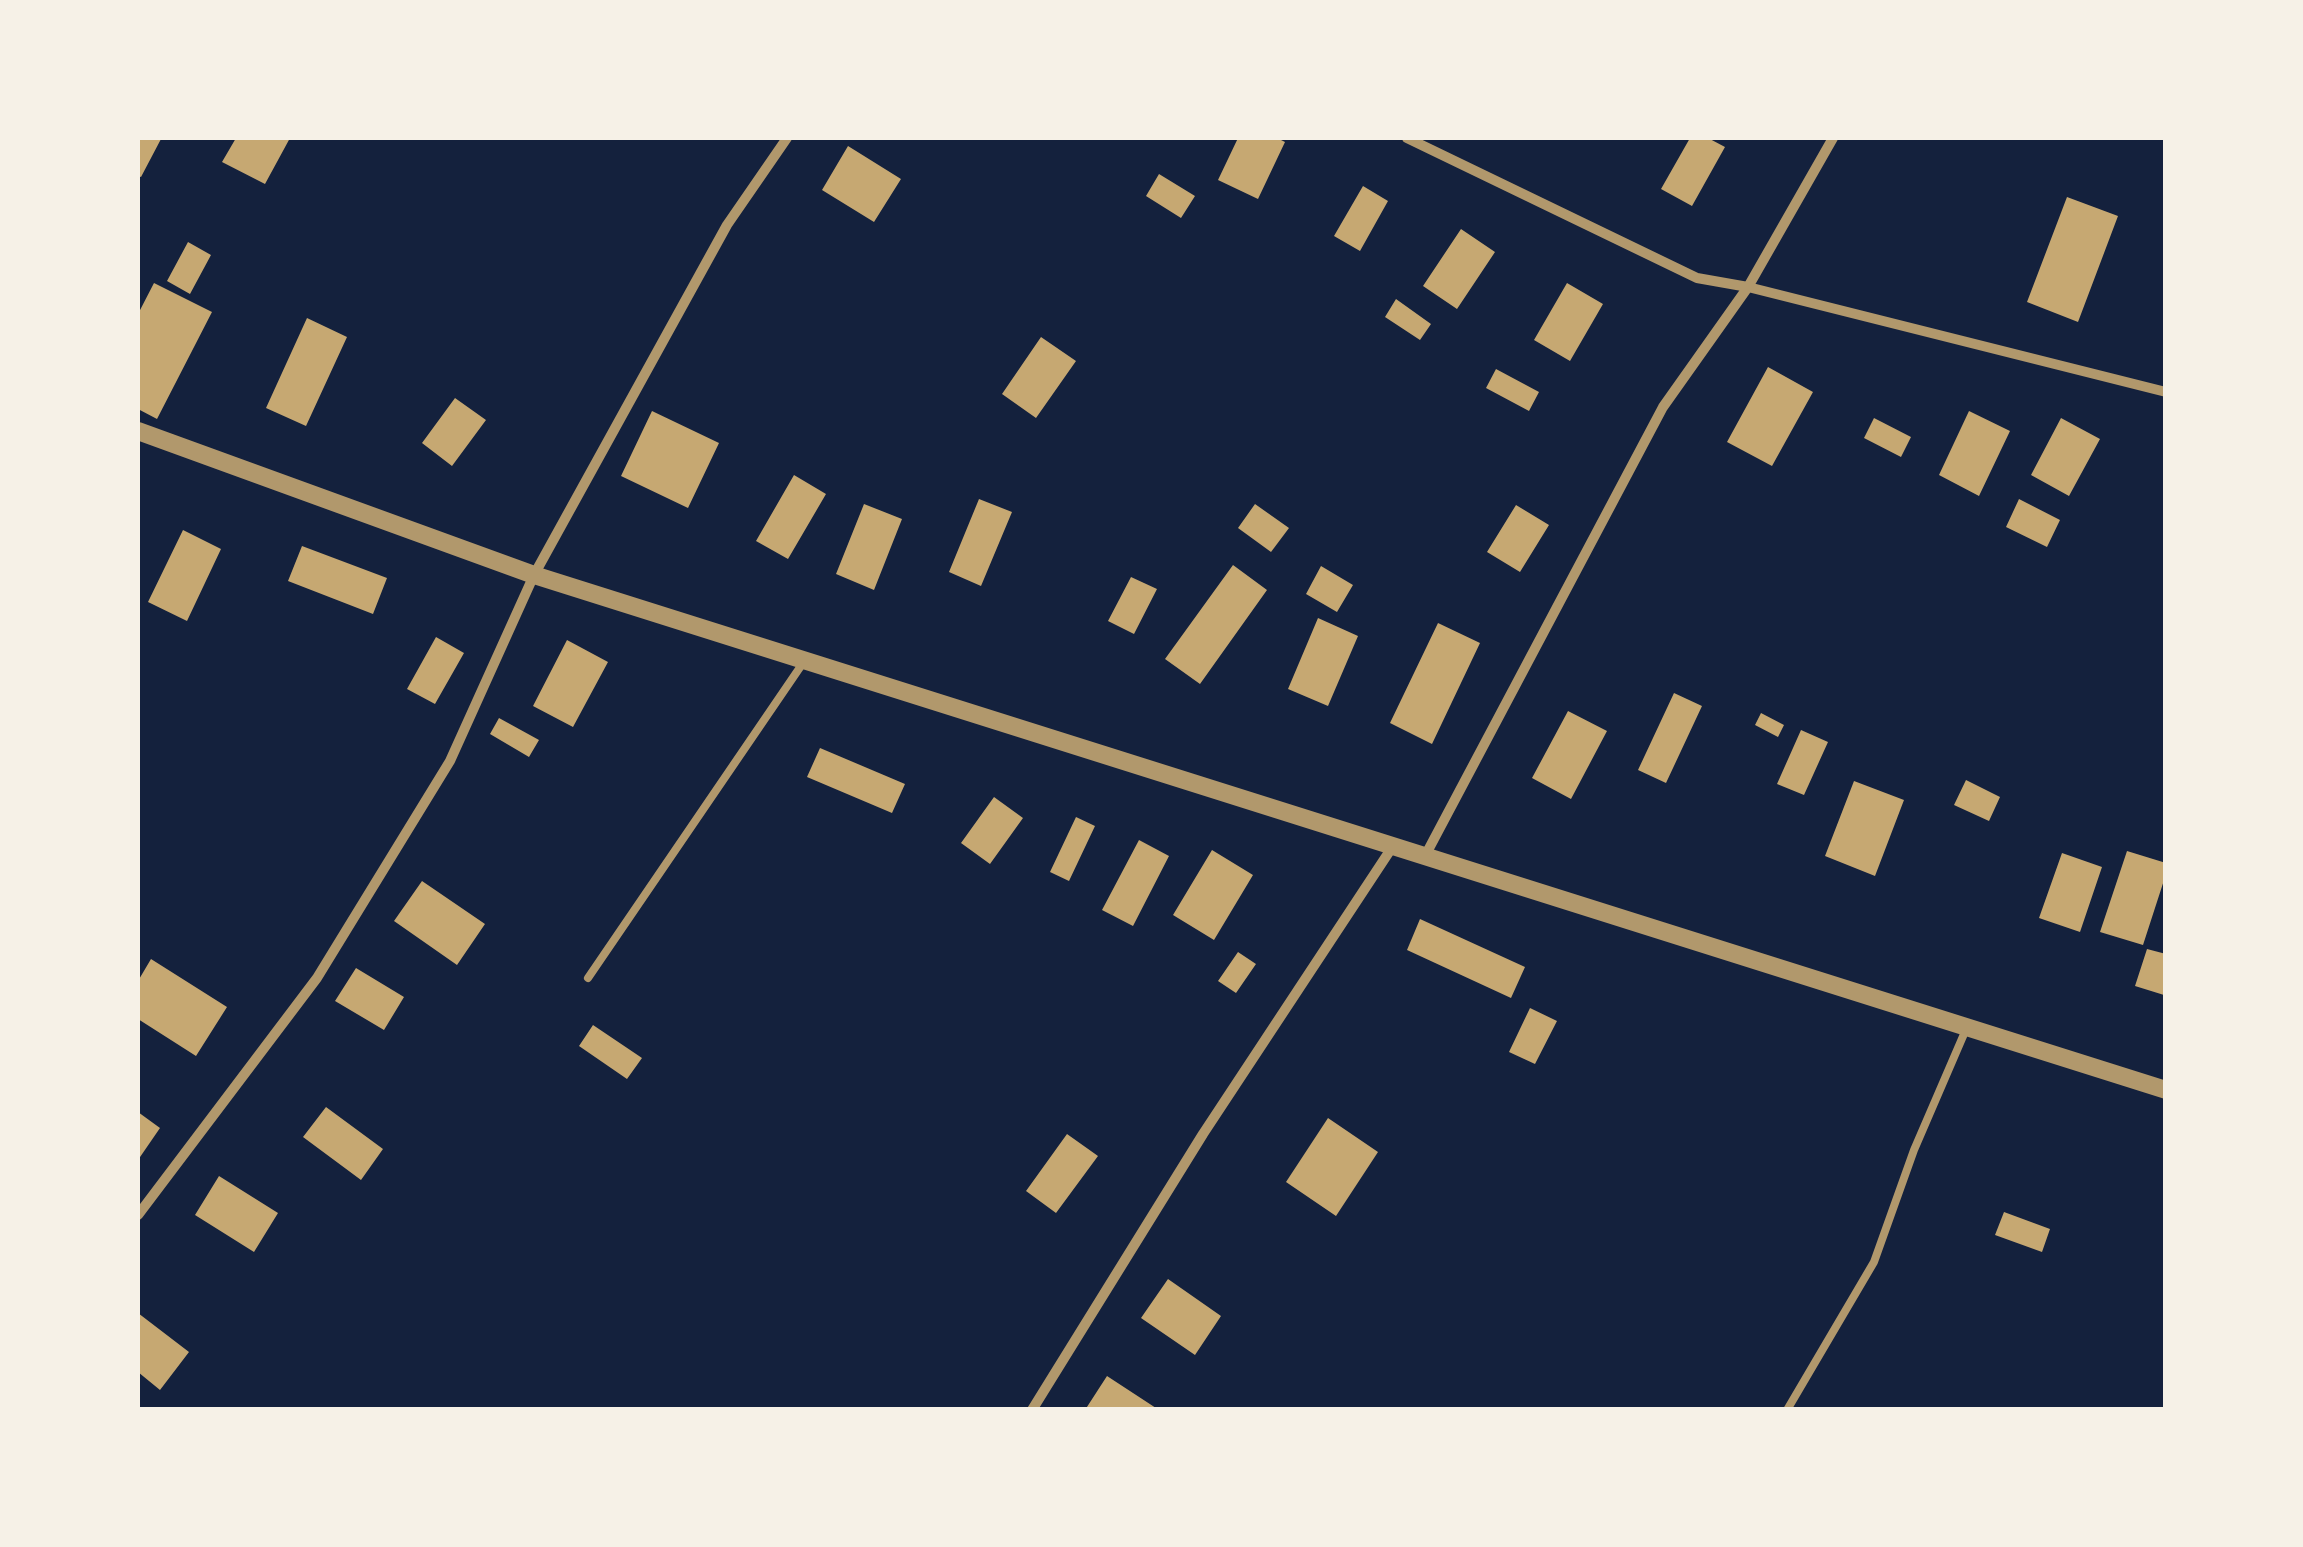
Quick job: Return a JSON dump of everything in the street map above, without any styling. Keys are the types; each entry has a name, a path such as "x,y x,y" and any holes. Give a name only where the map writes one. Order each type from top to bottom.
{"street":[{"path":"138,1215 317,978 450,762 534,575 727,225 787,138"},
{"path":"1408,138 1698,278 1748,287 2166,392"},
{"path":"1425,856 1663,406 1748,287 1833,138"},
{"path":"138,431 534,575 2166,1090"},
{"path":"1032,1410 1203,1134 1392,846"}],"lane":[{"path":"588,978 804,660"},
{"path":"1787,1410 1874,1262 1914,1150 1967,1027"}],"building":[{"path":"138,138 161,139 141,177 138,176"},
{"path":"236,138 290,138 265,184 222,162"},
{"path":"1238,138 1277,138 1285,142 1258,199 1218,180"},
{"path":"1690,138 1708,138 1725,147 1692,206 1661,189"},
{"path":"848,146 901,179 874,222 822,190"},
{"path":"1159,174 1195,196 1181,218 1146,196"},
{"path":"1363,186 1388,201 1360,251 1334,236"},
{"path":"2067,197 2118,216 2078,322 2027,302"},
{"path":"1461,229 1495,252 1457,309 1423,286"},
{"path":"188,242 211,255 190,294 167,281"},
{"path":"154,283 212,312 157,419 138,409 138,314"},
{"path":"1567,283 1603,304 1570,361 1534,340"},
{"path":"1396,299 1431,324 1420,340 1385,317"},
{"path":"307,318 347,337 306,426 266,408"},
{"path":"1041,337 1076,361 1036,418 1002,394"},
{"path":"1768,367 1813,392 1772,466 1727,442"},
{"path":"1496,369 1539,392 1529,411 1486,388"},
{"path":"455,398 486,420 452,466 422,443"},
{"path":"652,411 719,443 688,508 621,476"},
{"path":"1969,411 2010,431 1979,496 1939,475"},
{"path":"1874,418 1911,437 1901,457 1864,438"},
{"path":"2061,418 2100,439 2069,496 2031,475"},
{"path":"794,475 826,494 788,559 756,541"},
{"path":"979,499 1012,512 981,586 949,572"},
{"path":"2019,499 2060,520 2047,547 2006,527"},
{"path":"864,504 902,519 874,590 836,574"},
{"path":"1255,504 1289,528 1271,552 1238,528"},
{"path":"1516,505 1549,525 1520,572 1487,552"},
{"path":"183,530 221,549 187,621 148,602"},
{"path":"302,546 387,578 373,614 288,581"},
{"path":"1233,565 1267,590 1200,684 1165,659"},
{"path":"1321,566 1353,585 1337,612 1306,594"},
{"path":"1131,577 1157,589 1134,634 1108,621"},
{"path":"1318,618 1358,636 1328,706 1288,689"},
{"path":"1438,623 1480,643 1432,744 1390,723"},
{"path":"436,637 464,653 435,704 407,689"},
{"path":"567,640 608,662 573,727 533,706"},
{"path":"1674,693 1702,706 1666,783 1638,770"},
{"path":"1568,711 1607,731 1571,799 1532,778"},
{"path":"1761,713 1784,725 1778,737 1755,725"},
{"path":"499,718 539,740 529,757 490,734"},
{"path":"1801,730 1828,742 1804,795 1777,784"},
{"path":"820,748 905,784 892,813 807,777"},
{"path":"1966,780 2000,797 1989,821 1954,805"},
{"path":"1854,781 1904,800 1875,876 1825,856"},
{"path":"994,797 1023,818 990,864 961,843"},
{"path":"1076,817 1095,826 1069,881 1050,872"},
{"path":"1139,840 1169,856 1133,926 1102,910"},
{"path":"1212,850 1253,875 1214,940 1173,915"},
{"path":"2127,851 2166,863 2143,945 2100,932"},
{"path":"2062,853 2102,867 2080,932 2039,918"},
{"path":"422,881 485,924 457,965 394,921"},
{"path":"1420,919 1525,967 1511,998 1407,950"},
{"path":"2147,949 2166,954 2164,995 2135,986"},
{"path":"1238,952 1256,964 1236,993 1218,981"},
{"path":"151,959 227,1007 196,1056 138,1019 138,981"},
{"path":"356,968 404,997 384,1030 335,1001"},
{"path":"1530,1008 1557,1021 1535,1064 1509,1052"},
{"path":"593,1025 642,1058 627,1079 579,1046"},
{"path":"326,1107 383,1149 361,1180 303,1137"},
{"path":"138,1112 160,1128 138,1160"},
{"path":"1328,1118 1378,1152 1336,1216 1286,1182"},
{"path":"1067,1134 1098,1156 1056,1213 1026,1191"},
{"path":"219,1176 278,1213 254,1252 195,1215"},
{"path":"2004,1212 2050,1229 2042,1252 1995,1235"},
{"path":"1168,1279 1221,1316 1195,1355 1141,1318"},
{"path":"138,1313 189,1352 160,1390 138,1372"},
{"path":"1107,1376 1159,1410 1085,1410"}]}
